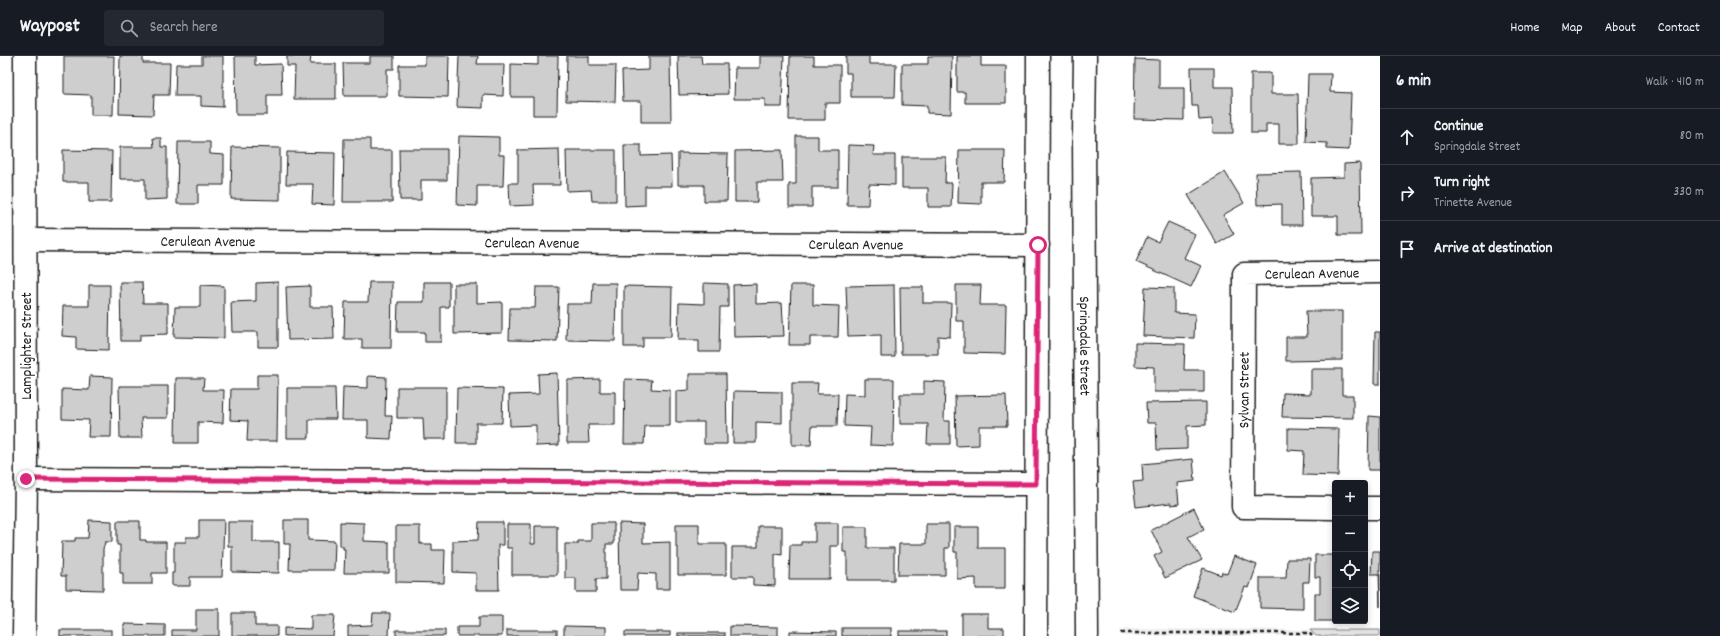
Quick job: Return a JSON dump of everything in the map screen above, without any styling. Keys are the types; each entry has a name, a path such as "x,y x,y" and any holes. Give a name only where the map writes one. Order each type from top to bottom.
{"street":[{"name":"Lamplighter Street","path":"24,636 26,479 25,56"},
{"path":"1036,636 1038,56"},
{"name":"Springdale Street","path":"1085,56 1087,636"},
{"name":"Cerulean Avenue","path":"26,240 1038,245"},
{"name":"Cerulean Avenue","path":"1244,274 1380,272"},
{"name":"Sylvan Street","path":"1244,274 1243,507 1332,508"},
{"path":"26,479 1036,484"},
{"path":"1368,508 1380,508"}],"path":[{"path":"1121,633 1309,633 1312,636"}],"shaded area":[{"path":"1124,629 1380,630 1380,636 1124,636"},
{"path":"1310,630 1380,630 1380,636 1316,636"}],"building":[{"path":"64,56 114,56 113,115 91,115 91,95 64,94"},
{"path":"120,56 143,56 143,63 170,63 169,95 154,95 153,115 119,114"},
{"path":"202,56 223,56 223,107 201,106 201,96 175,96 176,64 202,64"},
{"path":"235,56 255,56 255,65 281,64 282,95 267,95 267,115 236,115"},
{"path":"287,56 311,56 310,64 336,64 336,99 294,99 295,66 287,66"},
{"path":"370,56 394,56 394,69 387,69 387,96 344,96 343,63 370,63"},
{"path":"425,56 449,56 448,97 399,96 399,65 425,65"},
{"path":"459,56 478,56 477,64 504,64 503,96 483,95 483,108 457,107"},
{"path":"538,56 558,56 557,115 533,115 533,97 511,97 511,64 538,65"},
{"path":"567,56 589,56 589,65 616,65 615,102 566,101"},
{"path":"649,56 670,56 671,122 641,122 641,101 623,101 622,71 649,70"},
{"path":"678,56 701,56 702,64 727,64 728,94 679,95"},
{"path":"760,56 784,56 782,107 765,107 765,99 734,99 735,68 760,68"},
{"path":"790,56 814,56 814,65 840,65 840,103 825,103 825,120 789,120"},
{"path":"846,56 869,56 869,64 896,64 895,97 851,97 851,73 846,73"},
{"path":"928,56 952,56 951,114 927,113 927,106 902,105 902,64 928,64"},
{"path":"957,56 981,56 981,66 1006,66 1006,103 965,103 965,92 957,92"},
{"path":"1135,59 1159,60 1159,88 1184,88 1184,120 1134,119"},
{"path":"1191,68 1214,68 1214,87 1232,87 1233,133 1213,133 1212,119 1199,120 1198,106 1192,106"},
{"path":"1251,73 1271,73 1271,94 1298,94 1299,144 1279,144 1279,124 1266,124 1266,133 1251,133"},
{"path":"1308,74 1331,74 1330,92 1351,93 1349,150 1327,149 1327,143 1306,142"},
{"path":"459,136 499,137 499,155 504,155 503,186 477,186 477,206 457,205"},
{"path":"796,136 818,136 818,150 838,150 838,187 812,187 812,207 789,207 789,184 796,184"},
{"path":"153,138 161,138 161,147 167,147 167,199 145,200 145,179 120,179 120,147 154,147"},
{"path":"344,139 370,139 370,150 392,150 392,202 343,202"},
{"path":"178,142 210,142 210,154 224,155 224,185 198,185 198,204 177,204"},
{"path":"624,145 641,145 641,156 671,155 672,186 645,186 645,205 625,206"},
{"path":"848,145 874,146 873,155 895,155 895,185 869,184 868,205 847,205"},
{"path":"232,147 280,148 280,200 231,199"},
{"path":"399,149 447,149 447,180 421,180 421,200 400,200"},
{"path":"559,149 560,185 533,185 534,205 510,206 509,183 518,183 518,150"},
{"path":"63,150 112,151 111,202 89,202 89,182 63,182"},
{"path":"566,150 616,150 616,201 592,201 591,190 567,191"},
{"path":"782,150 783,182 757,182 757,202 735,202 735,151"},
{"path":"959,150 1005,150 1004,182 981,182 981,204 958,203"},
{"path":"287,152 335,153 334,205 312,204 313,184 286,184"},
{"path":"678,153 728,154 727,201 704,201 704,185 678,185"},
{"path":"902,157 946,157 945,183 952,183 951,207 928,207 928,188 902,188"},
{"path":"1360,163 1361,235 1338,235 1338,216 1311,216 1311,178 1344,177 1344,164"},
{"path":"1225,172 1244,203 1223,215 1234,234 1217,244 1188,195"},
{"path":"1301,172 1302,225 1282,225 1282,204 1257,205 1256,173"},
{"path":"1168,222 1195,234 1184,258 1201,266 1191,287 1136,262 1147,237 1158,242"},
{"path":"120,282 142,282 143,303 168,303 168,334 140,335 140,341 121,341"},
{"path":"278,282 278,347 258,347 258,332 232,332 231,302 256,301 256,283"},
{"path":"369,282 392,282 391,348 362,348 362,339 344,339 345,302 368,302"},
{"path":"424,282 449,282 449,307 441,307 441,342 425,342 425,332 397,332 398,302 424,302"},
{"path":"593,283 616,283 615,341 566,340 567,304 592,304"},
{"path":"704,283 728,284 728,307 720,307 719,352 699,352 699,340 678,340 679,303 704,304"},
{"path":"454,284 477,284 477,303 502,302 502,333 454,334"},
{"path":"756,284 756,304 782,303 784,336 734,337 733,285"},
{"path":"89,285 110,285 109,350 76,349 76,337 62,336 63,306 89,306"},
{"path":"200,285 224,286 224,338 174,337 175,307 200,307"},
{"path":"791,285 813,285 813,305 839,306 838,337 810,337 810,345 789,345"},
{"path":"894,285 895,357 881,357 881,335 848,336 846,286"},
{"path":"956,285 981,285 980,305 1006,305 1005,354 964,353 964,321 956,321"},
{"path":"310,286 310,307 333,307 334,339 288,340 286,287"},
{"path":"624,286 672,287 671,337 643,337 643,347 624,347"},
{"path":"536,287 559,287 557,341 509,340 510,308 535,308"},
{"path":"900,287 923,287 923,303 951,303 950,337 938,336 938,354 901,354"},
{"path":"1145,287 1174,288 1174,313 1195,314 1194,338 1143,336"},
{"path":"1306,311 1342,311 1342,360 1286,361 1286,337 1307,337"},
{"path":"1375,332 1380,332 1380,384 1374,384"},
{"path":"1135,343 1185,344 1184,370 1204,370 1204,392 1154,392 1154,367 1135,366"},
{"path":"1311,369 1342,369 1342,395 1353,395 1353,418 1282,417 1283,393 1311,394"},
{"path":"557,373 559,445 536,446 536,425 510,426 509,395 539,394 538,374"},
{"path":"689,374 726,374 727,444 704,444 704,422 676,422 676,391 689,390"},
{"path":"257,375 278,375 277,441 247,441 248,421 230,420 231,389 257,389"},
{"path":"90,376 112,377 111,437 88,437 89,420 62,419 62,389 89,390"},
{"path":"368,376 386,377 385,416 392,416 391,439 368,438 368,420 342,420 343,387 368,388"},
{"path":"176,378 204,378 203,390 224,390 223,423 198,422 198,443 175,443"},
{"path":"600,379 600,392 615,392 615,425 588,425 589,443 567,443 567,380"},
{"path":"625,379 652,380 651,389 670,390 670,426 645,426 644,444 624,444"},
{"path":"865,379 894,379 893,446 870,445 871,427 844,426 845,394 865,395"},
{"path":"924,381 945,382 944,421 950,421 950,444 927,444 928,424 900,424 900,394 924,394"},
{"path":"792,383 818,383 817,394 838,394 837,426 812,426 811,445 792,445"},
{"path":"119,386 168,386 168,418 141,418 142,438 120,438"},
{"path":"397,387 446,387 446,439 424,439 423,418 397,418"},
{"path":"287,388 335,388 336,419 309,419 309,438 287,438"},
{"path":"457,388 503,389 502,423 476,423 476,443 456,443"},
{"path":"734,391 782,392 782,423 756,422 756,443 733,443"},
{"path":"1006,395 1007,426 979,426 979,445 956,446 955,396"},
{"path":"1206,402 1206,425 1187,426 1187,449 1157,450 1156,423 1147,423 1146,403"},
{"path":"1369,416 1380,417 1380,470 1368,470"},
{"path":"1288,428 1339,429 1338,476 1303,475 1304,451 1288,450"},
{"path":"1193,459 1195,481 1177,483 1179,504 1171,505 1171,503 1136,507 1133,482 1143,481 1142,464"},
{"path":"1194,508 1204,529 1188,537 1202,560 1165,578 1154,556 1162,552 1151,530"},
{"path":"89,520 112,521 112,542 105,542 103,549 103,590 66,589 66,576 61,576 62,541 75,541 75,538 88,538"},
{"path":"199,520 224,520 222,577 190,577 190,586 172,586 172,573 174,573 174,542 186,542 186,537 199,537"},
{"path":"284,520 308,520 308,540 335,541 334,570 289,570 290,544 284,544"},
{"path":"117,521 140,521 140,540 146,540 146,542 166,542 166,573 152,573 152,584 123,584 123,573 120,573 120,545 117,545"},
{"path":"228,522 253,522 253,542 279,542 279,573 232,572 232,546 228,546"},
{"path":"340,522 364,523 364,541 389,542 389,573 344,573 345,549 343,549 343,546 340,546"},
{"path":"479,522 503,522 503,545 498,545 499,590 476,590 476,573 453,572 453,541 478,540"},
{"path":"591,523 614,523 614,544 606,544 606,579 596,579 596,592 576,592 576,578 565,578 565,544 578,544 578,541 591,541"},
{"path":"619,523 643,524 643,543 670,542 670,589 656,589 656,574 638,573 637,590 620,590"},
{"path":"815,523 838,523 838,546 830,546 830,579 789,579 790,545 801,545 801,542 815,542"},
{"path":"507,524 531,524 531,544 535,544 535,526 557,526 557,575 512,575 512,548 507,548"},
{"path":"676,524 699,524 699,544 726,544 726,575 678,575"},
{"path":"926,524 949,524 949,548 945,548 945,575 898,575 899,544 926,544"},
{"path":"396,526 420,526 420,544 432,544 432,550 445,550 444,583 396,582"},
{"path":"758,526 782,526 782,555 775,554 775,586 753,585 753,577 732,577 732,547 758,547"},
{"path":"843,527 867,527 867,548 894,548 894,580 847,580 847,552 843,552"},
{"path":"954,527 978,527 978,548 1005,548 1005,589 976,589 976,578 957,579 957,552 954,552"},
{"path":"1372,551 1380,551 1380,607 1379,574 1371,574"},
{"path":"1315,555 1332,555 1332,621 1315,621 1315,593 1320,593 1320,577 1315,577"},
{"path":"1234,556 1257,565 1249,588 1245,587 1235,612 1193,596 1203,568 1221,575 1222,572 1227,574"},
{"path":"1287,559 1310,559 1309,582 1303,582 1303,609 1260,608 1260,578 1286,578"},
{"path":"196,609 219,609 219,636 172,636 172,630 196,630"},
{"path":"232,613 255,613 255,626 277,626 277,636 232,636"},
{"path":"373,613 390,613 389,636 348,636 348,626 372,625"},
{"path":"962,614 988,614 988,628 1004,628 1004,636 962,636"},
{"path":"311,615 335,615 333,636 284,636 284,628 311,629"},
{"path":"479,617 502,617 502,636 457,636 457,627 479,627"},
{"path":"124,624 165,625 165,636 124,636"},
{"path":"564,626 606,627 606,636 564,636"},
{"path":"730,626 778,627 778,636 730,636"},
{"path":"842,628 891,628 891,636 842,636"},
{"path":"60,630 111,630 111,636 60,636"},
{"path":"396,630 445,630 445,636 396,636"},
{"path":"507,630 557,630 557,636 507,636"},
{"path":"790,631 836,632 836,636 790,636"},
{"path":"899,631 946,631 946,636 899,636"},
{"path":"625,632 670,632 670,636 625,636"},
{"path":"678,633 725,633 725,636 678,636"}],"route":[{"path":"26,479 1036,484 1038,245"}]}
